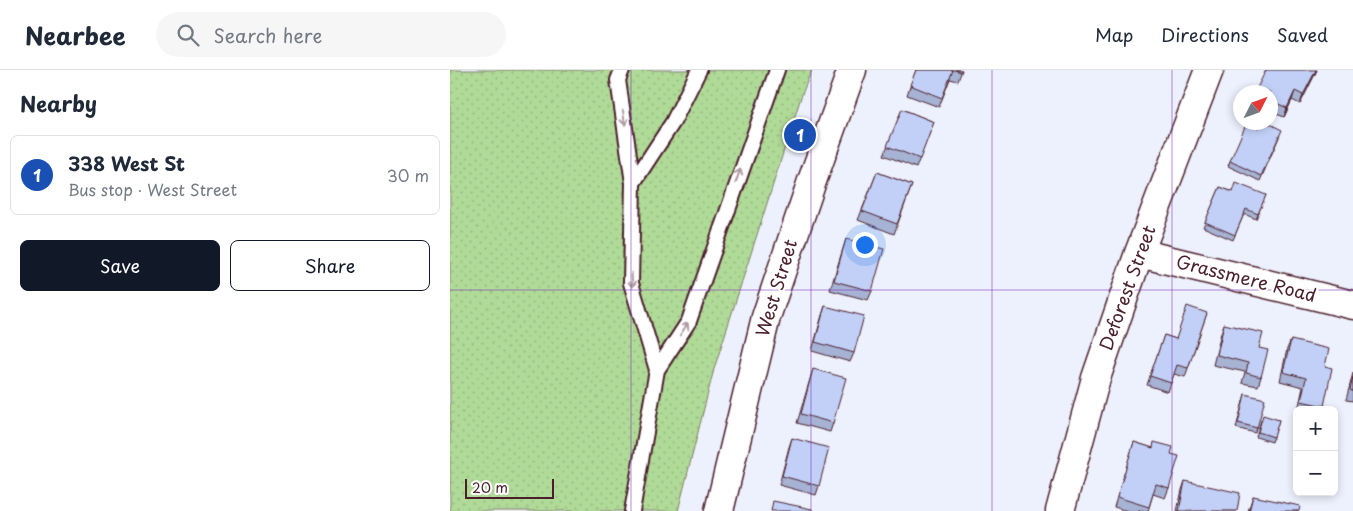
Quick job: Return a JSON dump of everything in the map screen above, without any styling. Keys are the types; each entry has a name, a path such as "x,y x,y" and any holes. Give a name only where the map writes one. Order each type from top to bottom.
{"street":[{"name":"West Street","path":"719,511 766,318 852,70"},
{"name":"Deforest Street","path":"1060,511 1096,378 1140,253 1210,70"},
{"name":"Grassmere Road","path":"1140,253 1353,305"}],"lane":[{"path":"622,70 618,80 633,183 632,283 657,370"},
{"path":"633,183 673,122 699,70"},
{"path":"632,511 657,370 689,321 777,70"}],"green space":[{"path":"450,70 812,70 802,94 714,369 678,511 450,511"}],"building":[{"path":"916,70 953,70 942,98 910,85"},
{"path":"1266,70 1316,70 1303,95 1295,91 1287,108 1278,104 1278,85 1258,85"},
{"path":"902,109 934,122 920,159 887,146"},
{"path":"1278,128 1282,130 1261,176 1230,161 1244,130 1278,130"},
{"path":"877,172 912,185 897,224 862,211"},
{"path":"1236,183 1266,195 1258,214 1246,209 1235,235 1205,222 1220,187 1233,192"},
{"path":"846,239 884,249 872,291 834,281"},
{"path":"825,306 864,316 854,353 815,342"},
{"path":"1187,306 1207,313 1188,368 1177,365 1171,383 1150,376 1164,335 1176,339"},
{"path":"1224,324 1263,333 1259,348 1268,350 1261,377 1246,373 1248,363 1217,355"},
{"path":"1291,340 1329,349 1325,366 1332,368 1324,406 1301,401 1306,378 1283,372"},
{"path":"813,369 846,378 833,423 801,414"},
{"path":"1353,377 1353,391 1350,390"},
{"path":"1245,394 1265,399 1257,428 1238,423"},
{"path":"1263,415 1279,420 1274,437 1258,432"},
{"path":"792,438 829,448 819,486 782,476"},
{"path":"1134,442 1153,448 1154,442 1173,447 1171,454 1179,456 1169,488 1156,484 1149,507 1117,497"},
{"path":"1185,481 1240,493 1237,511 1179,511"},
{"path":"1253,496 1300,506 1299,511 1249,511"},
{"path":"773,501 812,509 812,511 771,511"}],"place":[{"name":"338 West St","path":"800,135"}]}
